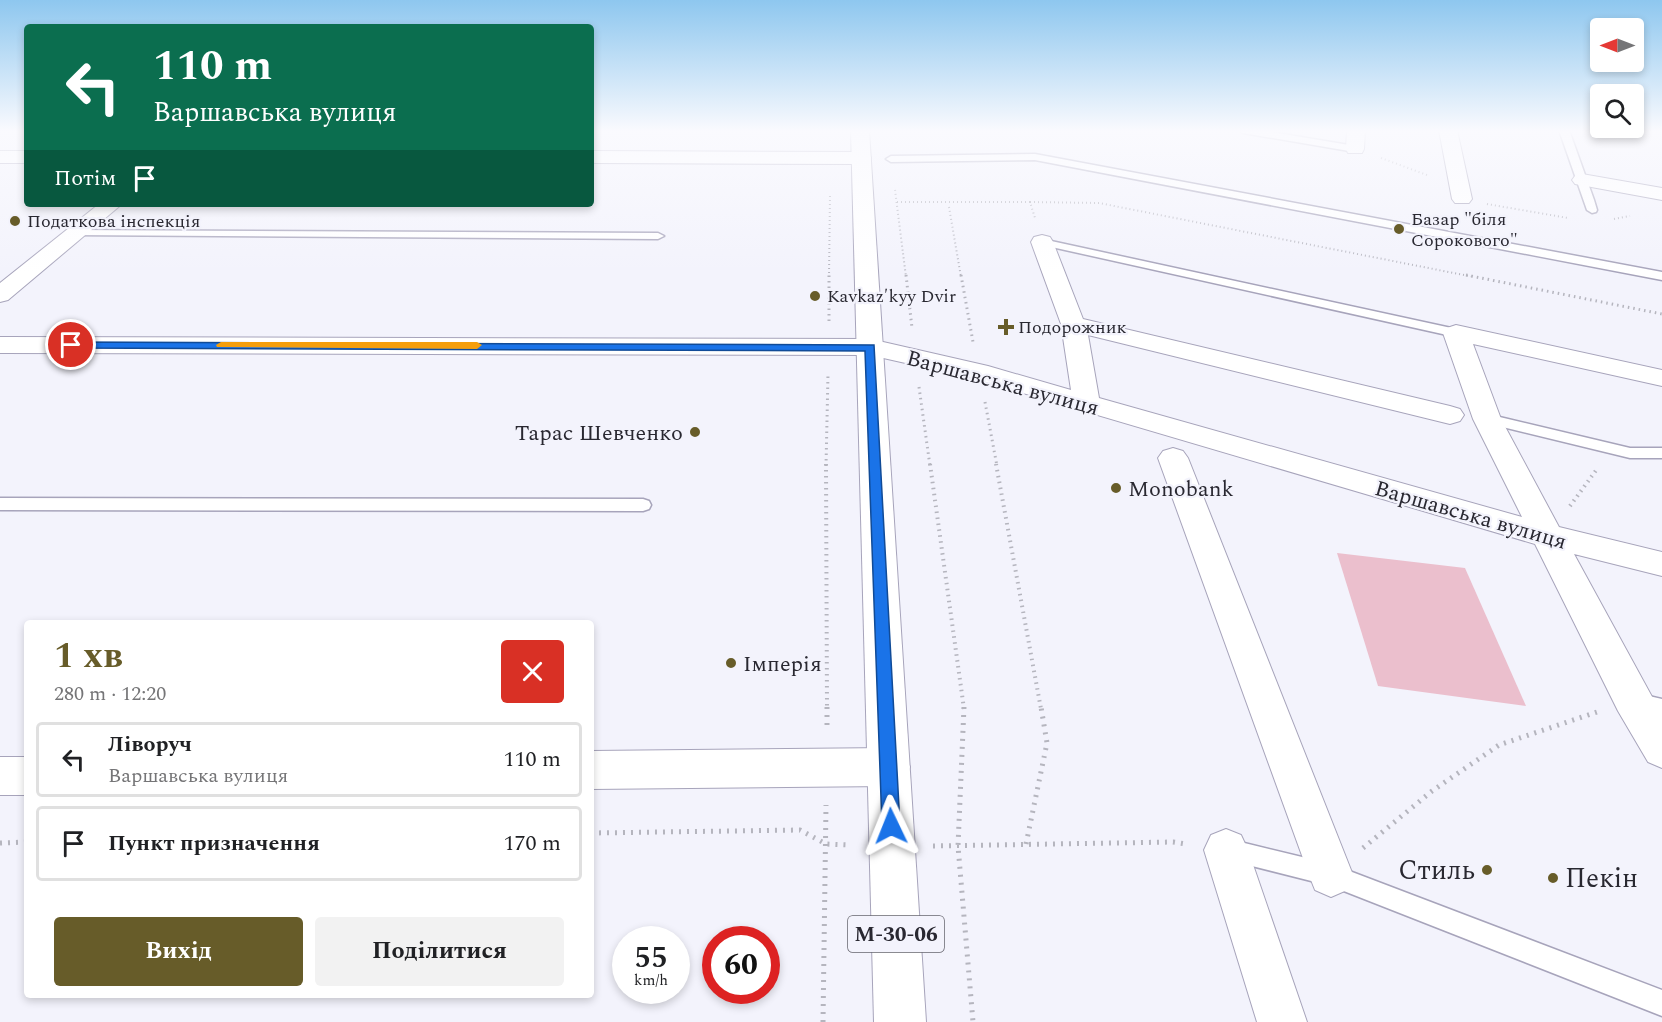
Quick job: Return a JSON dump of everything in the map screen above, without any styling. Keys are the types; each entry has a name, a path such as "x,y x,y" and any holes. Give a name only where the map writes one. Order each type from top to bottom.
{"main road":[{"name":"М-30-06","path":"871,178 870,347 900,1022"},
{"path":"594,770 889,767"},
{"path":"0,776 24,776"}],"street":[{"path":"1458,178 1461,193"},
{"path":"1582,180 1662,204"},
{"path":"0,294 108,207"},
{"path":"1042,242 1072,324 1087,405"},
{"path":"1072,324 1450,415"},
{"path":"1456,333 1662,378"},
{"path":"1456,333 1487,419 1548,536 1647,704 1662,750"},
{"name":"Варшавська вулиця","path":"0,345 828,345 870,347 979,372 1548,536 1662,564"},
{"path":"1173,458 1331,875"},
{"path":"1226,850 1282,1022"}],"lane":[{"path":"1144,178 1662,276"},
{"path":"1582,180 1592,210 1589,200"},
{"path":"75,233 658,236"},
{"path":"1042,242 1456,333"},
{"path":"1487,419 1630,453 1662,453"},
{"path":"0,504 643,505"},
{"path":"1226,850 1331,875 1662,1003"}],"path":[{"path":"823,1022 831,178"},
{"path":"885,178 897,202 915,357 965,716 958,846 973,1022"},
{"path":"1425,178 1461,193 1575,219"},
{"path":"897,202 1099,203 1662,314"},
{"path":"1030,202 1042,242"},
{"path":"949,207 1047,743 1026,844"},
{"path":"1548,536 1601,464 1630,453"},
{"path":"1331,875 1432,791 1499,745 1647,704"},
{"path":"0,843 24,842"}],"shaded area":[{"path":"1337,553 1465,568 1526,706 1378,686"}],"slow traffic":[{"path":"221,345 477,345"}],"place":[{"name":"Податкова інспекція","path":"15,221"},
{"name":"Базар \"біля Сорокового\"","path":"1399,229"},
{"name":"Kavkazʹkyy Dvir","path":"815,296"},
{"name":"Подорожник","path":"1006,327"},
{"name":"Тарас Шевченко","path":"695,432"},
{"name":"Monobank","path":"1116,488"},
{"name":"Імперія","path":"731,663"},
{"name":"Стиль","path":"1487,870"},
{"name":"Пекін","path":"1553,878"}],"route":[{"path":"71,345 828,345 870,347 891,826"}]}
